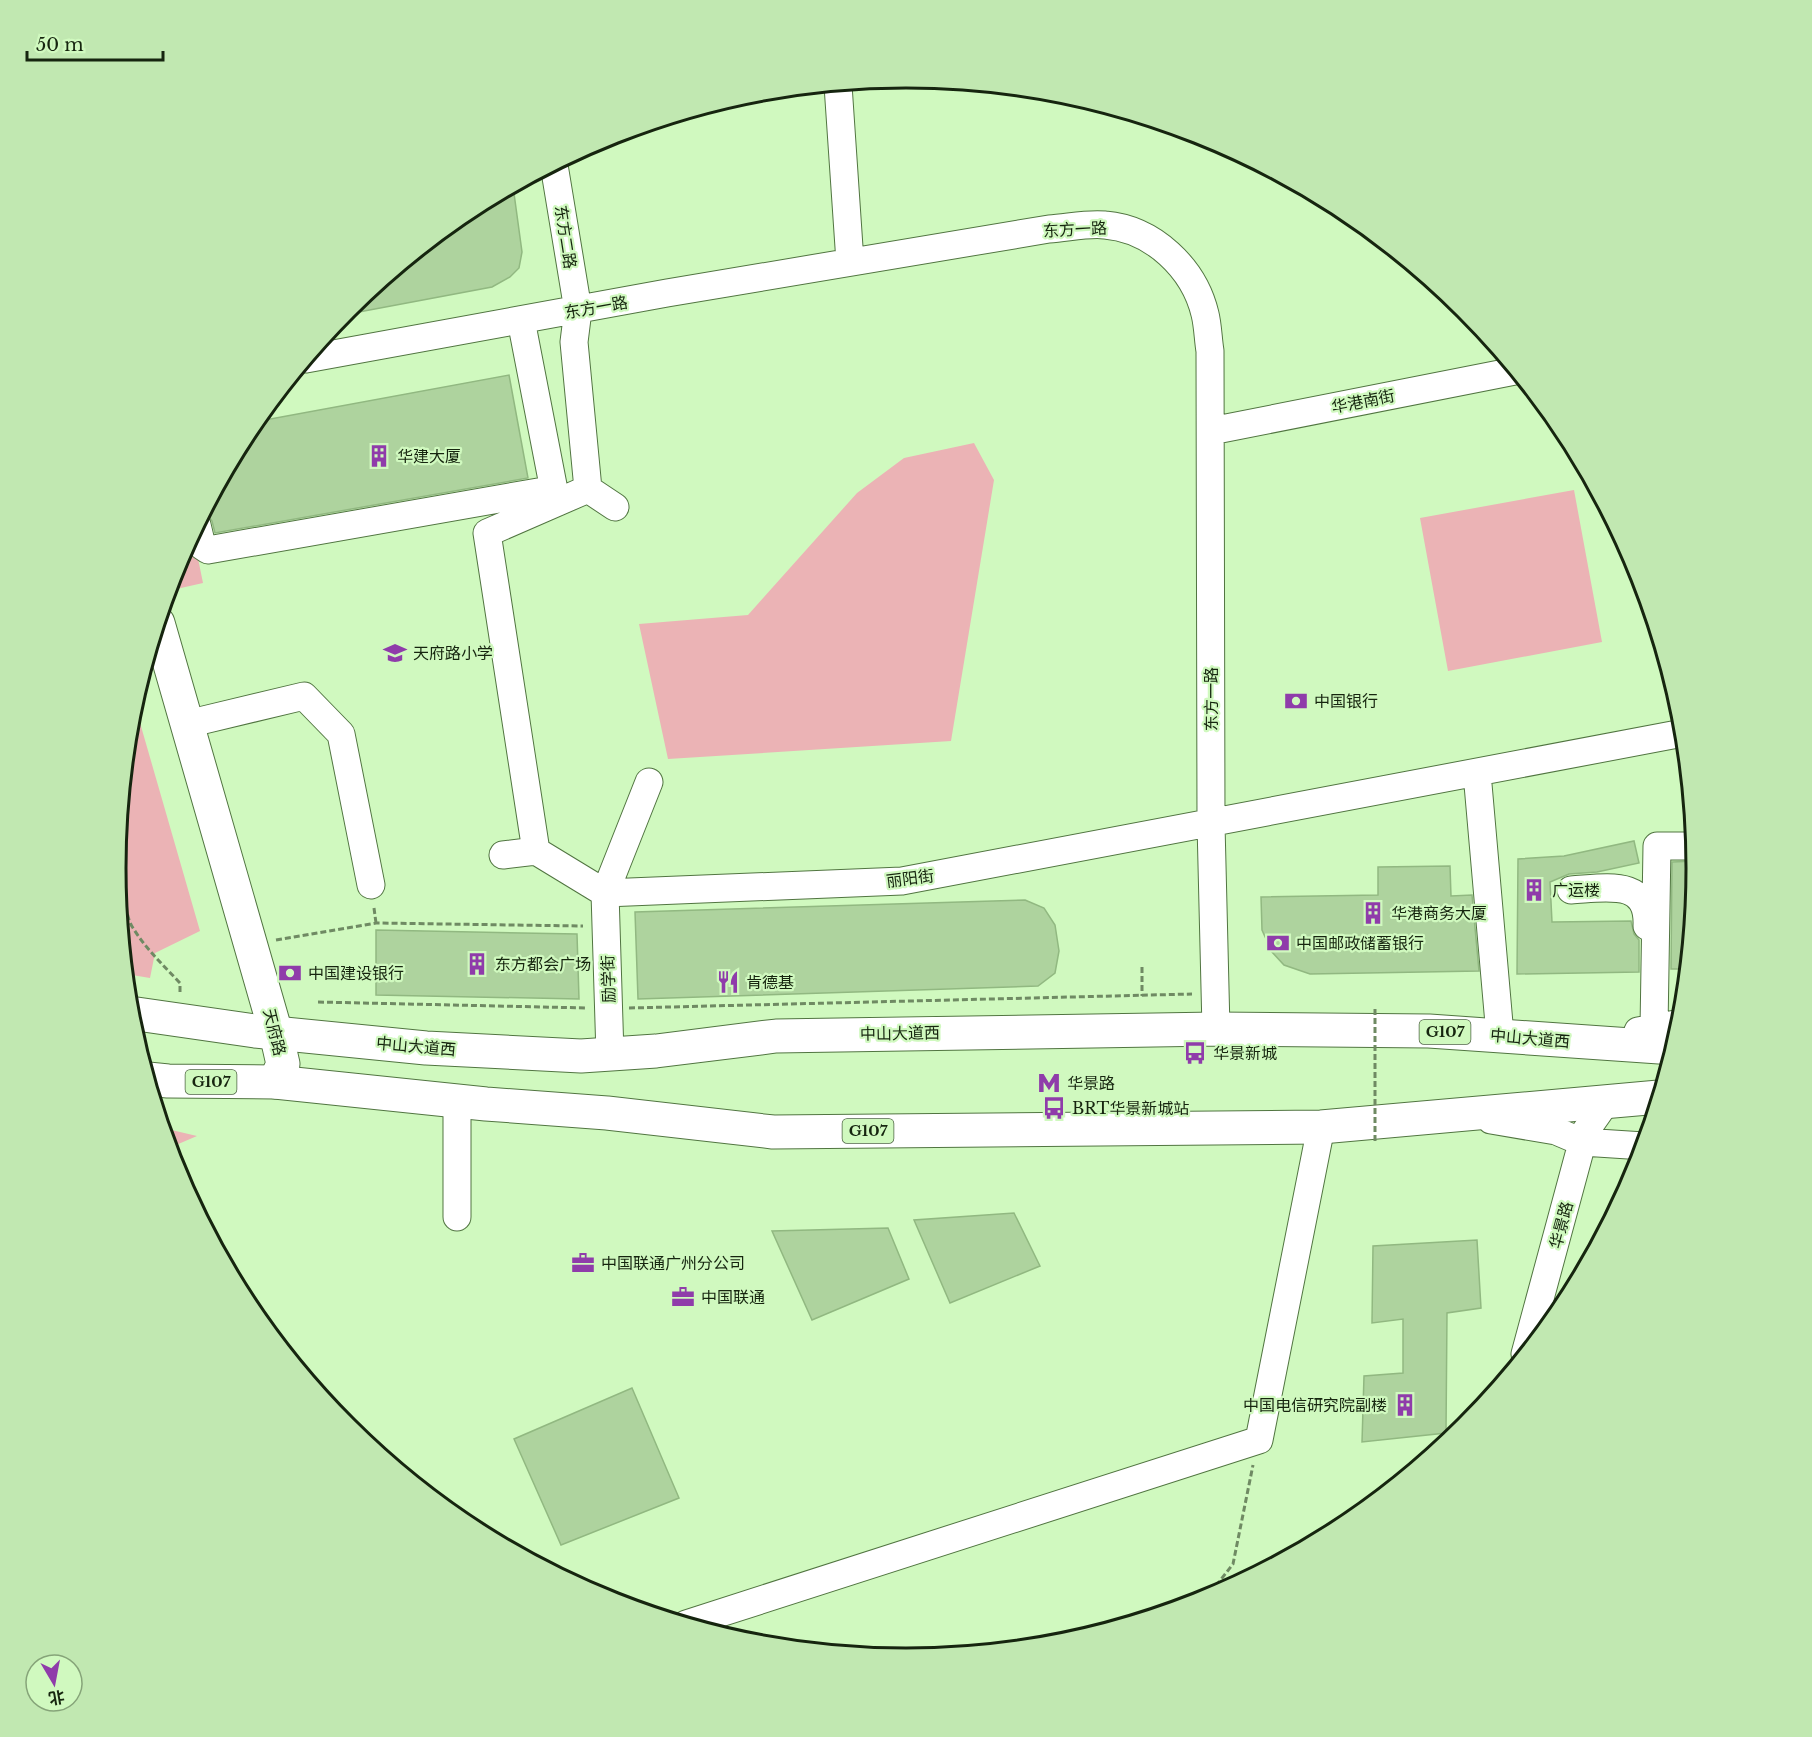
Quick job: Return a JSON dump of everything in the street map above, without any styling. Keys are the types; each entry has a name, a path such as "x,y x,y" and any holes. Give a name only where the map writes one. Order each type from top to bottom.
{"main road":[{"name":"天府路","path":"162,636 187,724 266,1032"},
{"name":"天府路","path":"152,670 266,1032 283,1064 275,1082"},
{"name":"中山大道西","path":"140,1014 266,1032 518,1054 610,1054 776,1036 1216,1029 1390,1029 1576,1041 1658,1035"},
{"name":"G107","path":"156,1080 168,1082 275,1082 456,1101 607,1113 773,1132 1321,1127 1651,1098"},
{"path":"1606,1102 1650,1102"},
{"path":"1606,1102 1648,1107"}],"street":[{"path":"838,92 850,262"},
{"name":"东方二路","path":"555,172 578,310 574,342 588,489"},
{"name":"东方一路","path":"318,357 1049,229 1104,225 1132,231 1176,259 1194,284 1205,314 1210,351 1211,824 1216,1029"},
{"path":"200,537 202,546 208,550 544,491 553,485 521,320"},
{"name":"华港南街","path":"1211,431 1507,373"},
{"path":"615,507 588,489 487,533 536,851 605,908 649,782"},
{"path":"187,724 304,696 340,734 371,885"},
{"name":"丽阳街","path":"605,908 902,881 1674,735"},
{"path":"1477,773 1500,1035"},
{"path":"1658,1035 1657,846 1685,846"},
{"path":"503,855 536,851"},
{"path":"1571,890 1616,887 1636,893 1648,910 1658,1035"},
{"name":"励学街","path":"605,908 610,1054"},
{"path":"456,1101 457,1217"},
{"name":"华景路","path":"1530,1337 1582,1142 1590,1122 1606,1102"},
{"path":"1464,1115 1537,1127 1582,1142 1635,1145"},
{"path":"698,1620 1258,1440 1321,1127"}],"path":[{"path":"274,940 376,923 605,908"},
{"path":"128,912 131,926 149,950 180,983 180,992"},
{"path":"1142,967 1142,996"},
{"path":"318,1002 609,1009 1215,994"},
{"path":"1375,1009 1375,1144"},
{"path":"1219,1582 1233,1564 1258,1440"}],"shaded area":[{"path":"974,443 994,480 951,741 668,759 639,624 748,615 857,493 904,458"},
{"path":"1574,490 1602,642 1448,671 1420,518"},
{"path":"196,547 203,583 178,589"},
{"path":"140,723 200,931 155,953 150,978 134,975 128,920 126,868 128,817"},
{"path":"171,1130 197,1136 177,1145"}],"building":[{"path":"514,194 522,252 519,268 510,277 492,287 360,312 431,250"},
{"name":"华建大厦","path":"509,375 528,478 215,533 209,518 231,478 268,419"},
{"name":"广运楼","path":"1634,841 1639,863 1597,872 1569,874 1550,882 1552,922 1631,921 1634,934 1639,940 1639,972 1517,974 1518,859 1564,856"},
{"path":"1686,861 1684,920 1679,969 1671,969 1672,862"},
{"name":"华港商务大厦","path":"1450,866 1451,896 1472,895 1479,971 1310,974 1284,965 1272,952 1262,930 1261,897 1378,895 1378,867"},
{"path":"1025,900 1044,908 1055,925 1059,951 1055,973 1038,986 638,999 635,912"},
{"name":"东方都会广场","path":"376,930 577,934 579,999 376,995"},
{"path":"1014,1213 1040,1266 950,1303 914,1220"},
{"path":"888,1228 909,1279 812,1320 772,1231"},
{"path":"1477,1240 1481,1308 1447,1313 1446,1431 1444,1433 1362,1442 1364,1376 1403,1373 1403,1319 1372,1323 1373,1246"},
{"path":"632,1388 679,1498 561,1545 514,1439"}],"place":[{"name":"华建大厦","path":"379,456"},
{"name":"天府路小学","path":"395,653"},
{"name":"中国银行","path":"1296,701"},
{"name":"广运楼","path":"1534,890"},
{"name":"华港商务大厦","path":"1373,913"},
{"name":"中国邮政储蓄银行","path":"1278,943"},
{"name":"东方都会广场","path":"477,964"},
{"name":"中国建设银行","path":"290,973"},
{"name":"肯德基","path":"728,982"},
{"name":"华景新城","path":"1195,1053"},
{"name":"华景路","path":"1049,1083"},
{"name":"BRT华景新城站","path":"1054,1108"},
{"name":"中国联通广州分公司","path":"583,1263"},
{"name":"中国联通","path":"683,1297"},
{"name":"中国电信研究院副楼","path":"1405,1405"}]}
